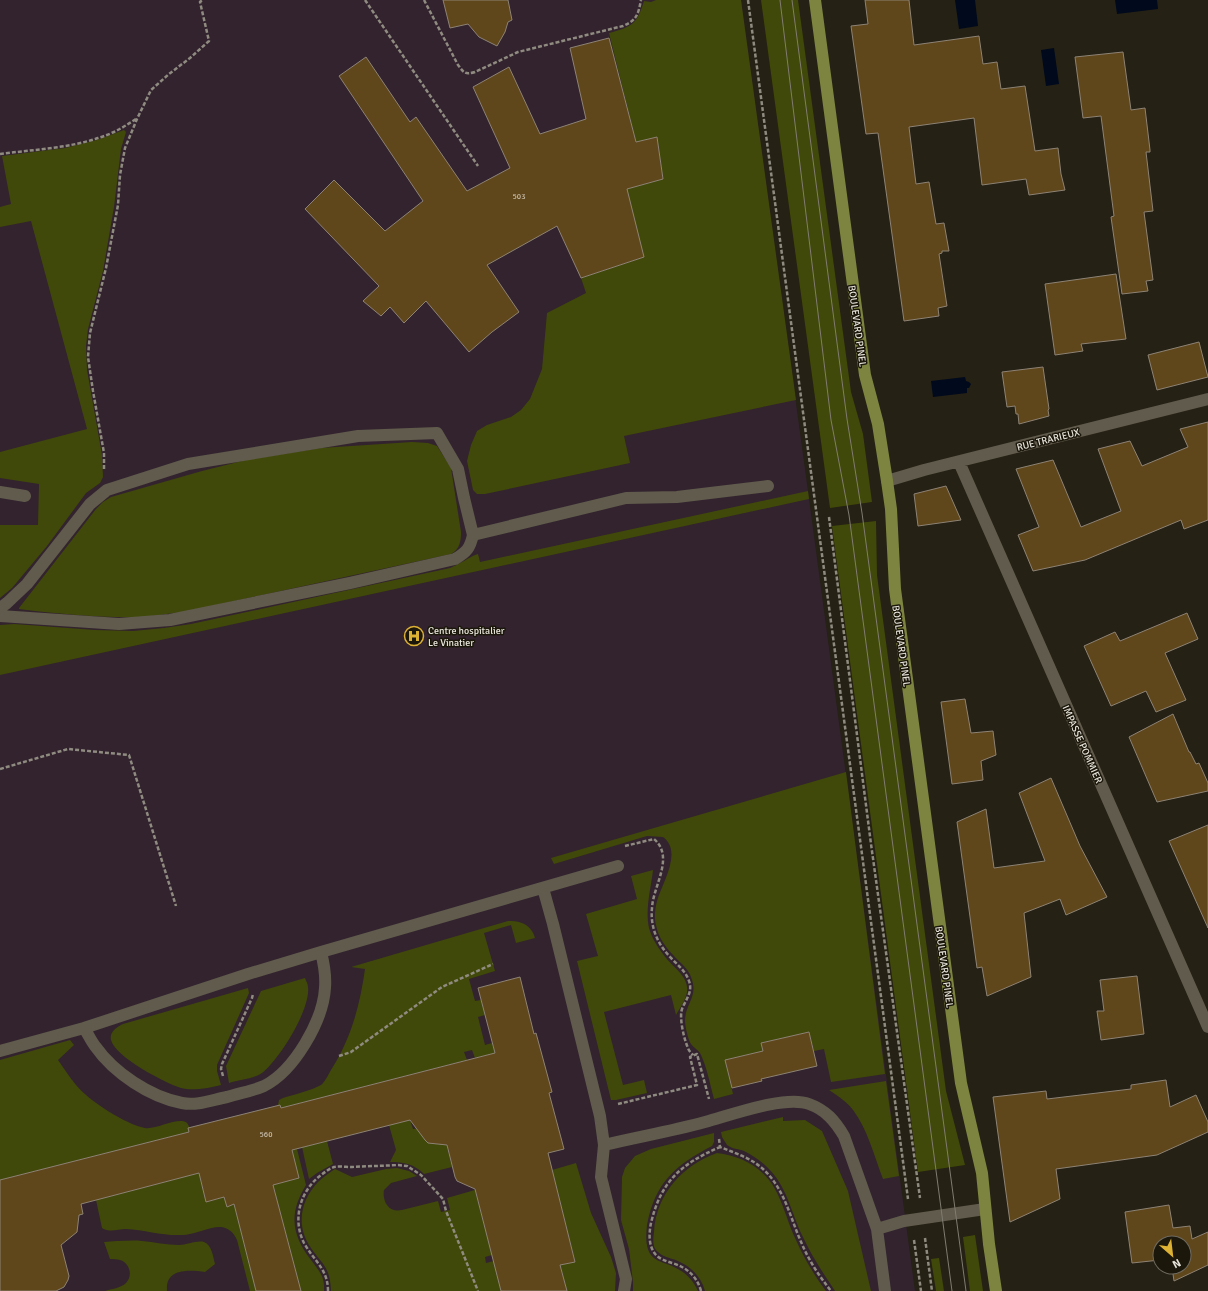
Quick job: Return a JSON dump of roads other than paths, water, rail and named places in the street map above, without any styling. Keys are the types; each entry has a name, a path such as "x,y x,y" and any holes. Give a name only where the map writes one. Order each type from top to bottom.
{"main road":[{"name":"BOULEVARD PINEL","path":"815,0 865,375 878,424 891,509 895,589 961,1083 982,1173 985,1209 996,1291"}],"street":[{"name":"RUE TRARIEUX","path":"887,481 924,470 1208,398"},
{"path":"0,608 27,584 90,504 107,490 188,464 358,436 437,433 458,469 473,535 471,545 464,554 455,559 350,583 170,620 119,624 0,616"},
{"name":"IMPASSE POMMIER","path":"959,462 1208,1027"},
{"path":"473,535 626,498 677,497 768,486"},
{"path":"0,492 25,496"},
{"path":"0,1051 84,1028 248,974 618,866"},
{"path":"543,888 598,1108 604,1145 601,1177 626,1279 624,1291"},
{"path":"84,1028 94,1046 110,1065 129,1080 152,1093 182,1103 197,1104 244,1093 265,1085 283,1073 298,1054 312,1032 321,1007 325,990 326,969 322,952"},
{"path":"604,1145 788,1101 808,1104 824,1112 836,1122 844,1136 877,1229 885,1291"},
{"path":"877,1229 911,1220 985,1209"}],"water":[{"path":"955,0 975,0 978,26 959,29"},
{"path":"1115,0 1157,0 1158,9 1117,14"},
{"path":"1054,48 1059,84 1046,86 1041,50"},
{"path":"965,377 966,381 971,384 969,388 967,388 967,393 933,397 931,381"}],"tram line":[{"path":"780,0 831,420 849,515 952,1291"},
{"path":"792,0 847,419 862,513 966,1291"}],"place":[{"name":"Centre hospitalier Le Vinatier","path":"414,636"}]}
